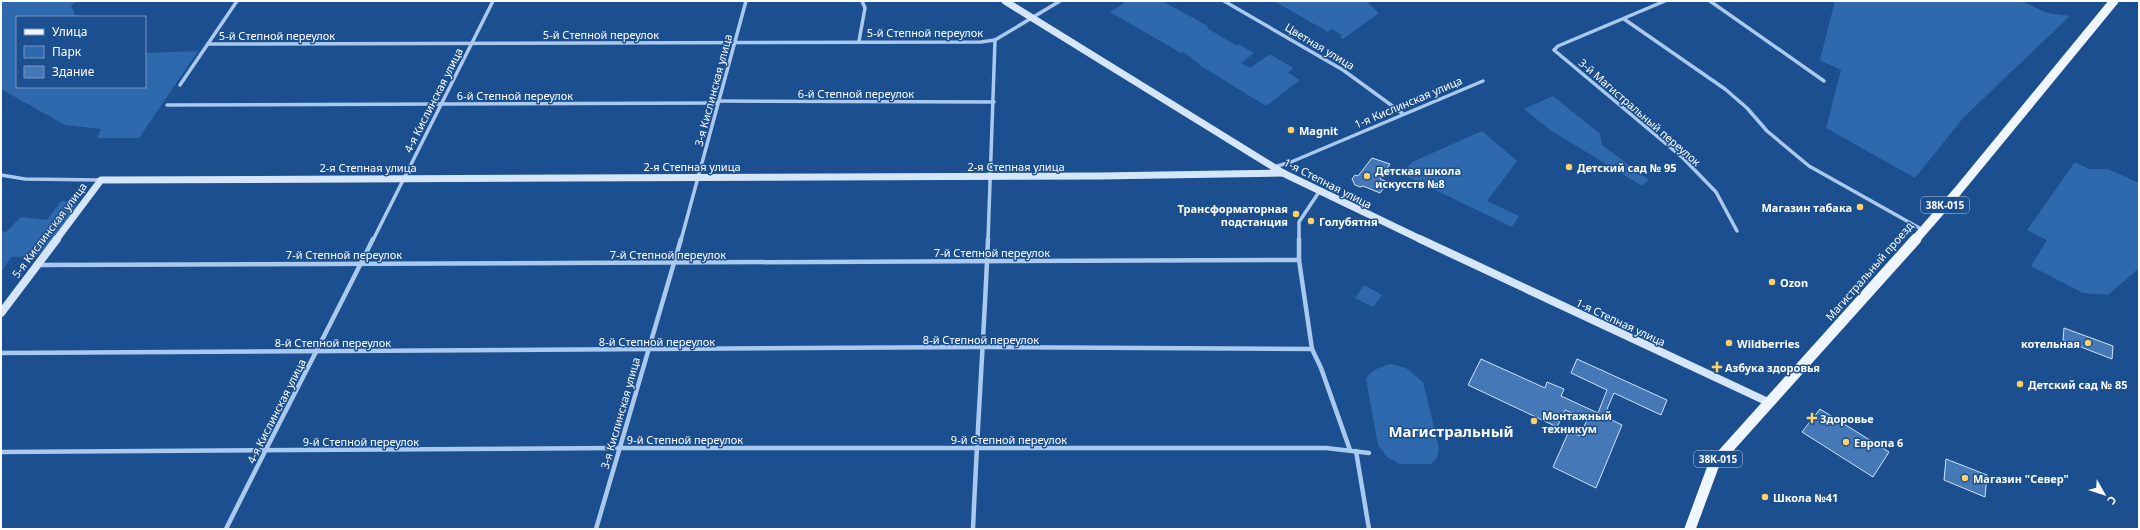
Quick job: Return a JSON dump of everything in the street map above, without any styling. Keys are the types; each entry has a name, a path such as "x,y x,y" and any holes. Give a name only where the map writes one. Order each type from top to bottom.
{"main road":[{"name":"Магистральный проезд","path":"1690,529 1714,464 1957,192 2114,1"}],"street":[{"path":"180,85 237,1"},
{"name":"4-я Кислинская улица","path":"226,529 264,451 317,351 439,104 493,1"},
{"name":"3-я Кислинская улица","path":"596,529 647,350 699,177 746,1"},
{"path":"860,41 865,8 862,1"},
{"name":"1-я Степная улица","path":"1005,1 1273,167 1319,192 1768,402"},
{"path":"973,529 976,448 984,347 986,262 994,102 995,40 1060,1"},
{"name":"Цветная улица","path":"1224,1 1344,70 1402,114"},
{"path":"1624,19 1665,1"},
{"path":"1710,1 1824,81"},
{"path":"1624,19 1725,89 1747,108 1767,131 1809,166 1923,230"},
{"name":"3-й Магистральный переулок","path":"1624,19 1558,46 1554,50 1683,158 1716,192 1737,231"},
{"name":"5-й Степной переулок","path":"208,44 860,41 981,42 995,40"},
{"name":"1-я Кислинская улица","path":"1273,167 1291,162 1483,80"},
{"name":"6-й Степной переулок","path":"167,105 994,102"},
{"name":"2-я Степная улица","path":"101,180 1209,176 1283,173"},
{"path":"1,175 25,179 101,180"},
{"name":"5-я Кислинская улица","path":"1,313 101,180"},
{"path":"1319,192 1299,222 1299,260 1312,349 1353,450 1369,529"},
{"name":"7-й Степной переулок","path":"37,265 1299,260"},
{"name":"8-й Степной переулок","path":"1,354 984,347 1312,349"},
{"name":"9-й Степной переулок","path":"1,452 619,448 1326,448 1369,453"}],"green space":[{"path":"1,1 76,1 71,6 76,16 16,16 16,88 146,88 146,53 198,51 139,138 97,138 101,129 65,125 1,89"},
{"path":"1127,1 1162,1 1208,26 1207,28 1237,46 1238,44 1254,53 1241,63 1250,68 1270,54 1293,68 1288,73 1300,80 1266,106 1201,66 1184,52 1181,53 1110,12"},
{"path":"1274,1 1372,1 1368,3 1379,13 1343,39 1340,37 1342,35 1332,29 1328,32"},
{"path":"1835,1 2021,1 2047,13 2070,16 1964,117 1915,178 1826,128 1841,70 1820,60"},
{"path":"1553,96 1600,134 1602,145 1649,180 1642,186 1550,130 1524,109"},
{"path":"1482,131 1517,161 1487,201 1519,216 1512,227 1402,174 1412,162"},
{"path":"2075,162 2089,169 2108,169 2139,183 2139,268 2108,295 2083,293 2031,266 2047,240 2027,230"},
{"path":"61,201 79,201 64,225 38,256 11,257 1,272 1,231 6,232 21,217 47,220"},
{"path":"1364,285 1382,295 1373,307 1355,298"},
{"path":"1391,364 1406,368 1423,382 1439,448 1437,458 1431,464 1400,464 1387,457 1378,445 1366,379 1380,367"}],"building":[{"path":"1372,158 1390,164 1380,179 1388,182 1380,193 1363,186 1360,187 1355,185 1352,179 1355,175 1358,176"},
{"name":"котельная","path":"2064,328 2113,346 2112,359 2063,340"},
{"path":"1481,359 1545,388 1547,382 1564,389 1561,396 1598,413 1607,390 1571,373 1577,359 1667,400 1661,415 1614,393 1604,416 1622,425 1596,488 1553,467 1569,431 1580,436 1587,420 1565,410 1557,427 1468,385"},
{"name":"Европа 6","path":"1820,409 1889,452 1873,477 1802,432"},
{"name":"Магазин \"Север\"","path":"1946,459 1987,475 1985,497 1944,480"}],"place":[{"name":"Magnit","path":"1291,130"},
{"name":"Детский сад № 95","path":"1569,167"},
{"name":"Детская школа искусств №8","path":"1367,176"},
{"name":"Магазин табака","path":"1860,207"},
{"name":"Трансформаторная подстанция","path":"1296,214"},
{"name":"Голубятня","path":"1311,221"},
{"name":"Ozon","path":"1772,282"},
{"name":"Wildberries","path":"1729,343"},
{"name":"котельная","path":"2088,343"},
{"name":"Азбука здоровья","path":"1717,367"},
{"name":"Детский сад № 85","path":"2020,384"},
{"name":"Здоровье","path":"1812,418"},
{"name":"Монтажный техникум","path":"1534,421"},
{"name":"Европа 6","path":"1846,442"},
{"name":"Магазин \"Север\"","path":"1965,478"},
{"name":"Школа №41","path":"1765,497"}],"district":[{"name":"Магистральный","path":"1451,431"}]}
